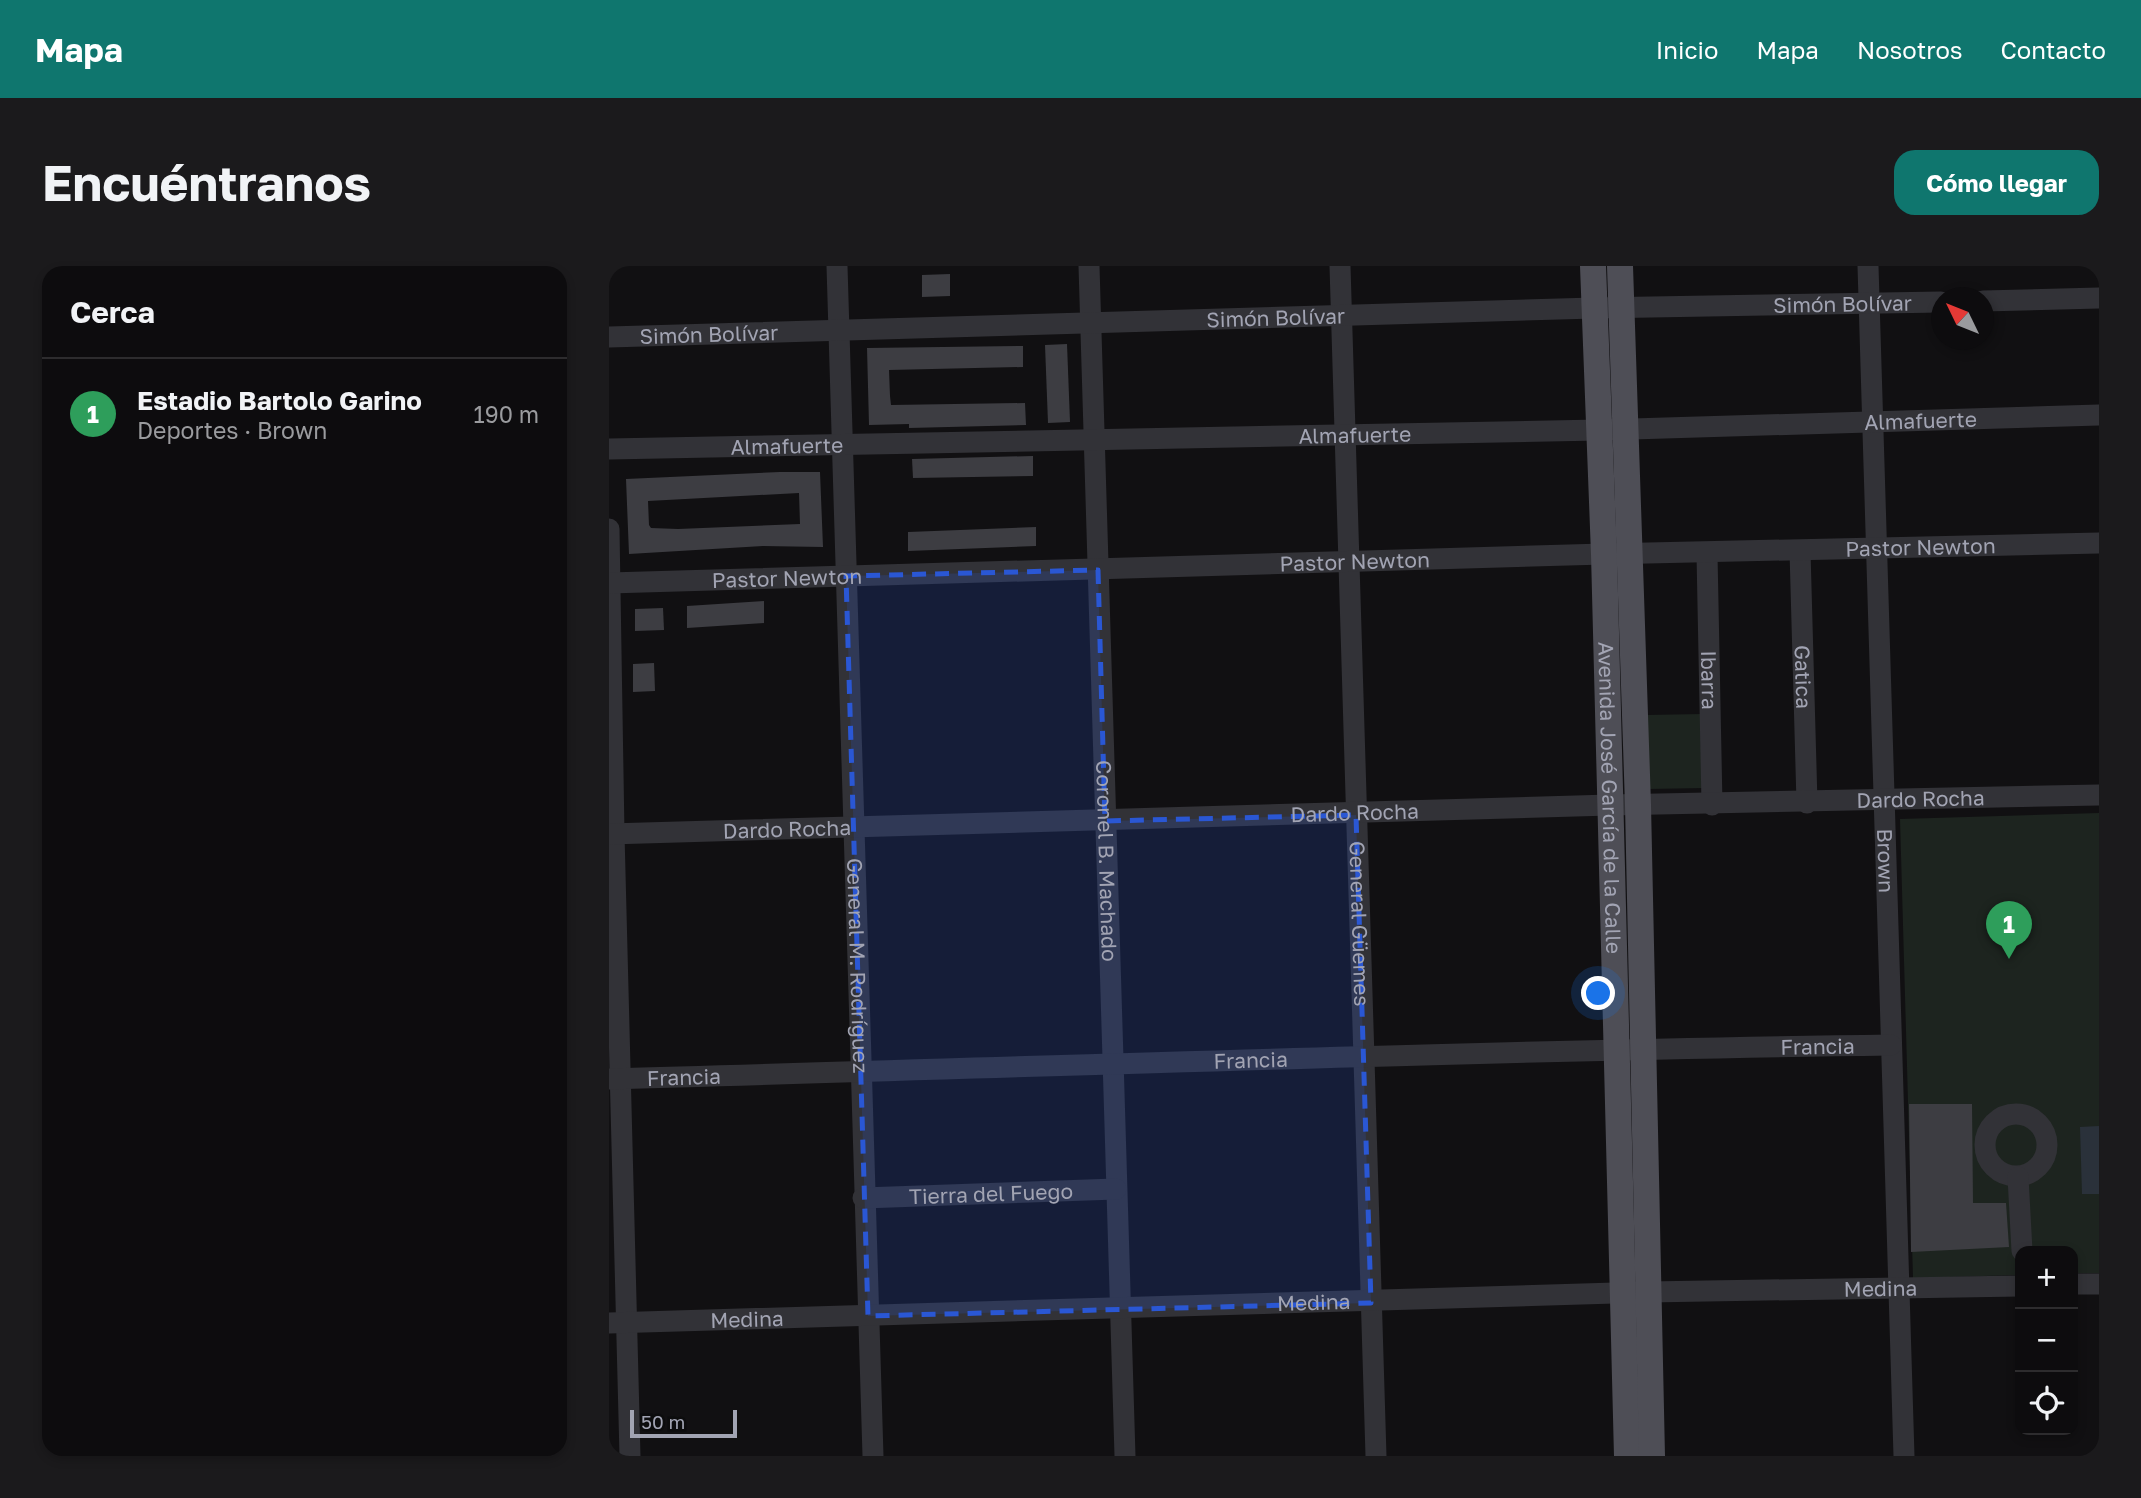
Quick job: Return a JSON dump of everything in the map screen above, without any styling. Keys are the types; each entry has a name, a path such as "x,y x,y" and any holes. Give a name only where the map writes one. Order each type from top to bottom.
{"main road":[{"name":"Avenida José García de la Calle","path":"1593,266 1594,308 1612,429 1617,553 1638,805 1641,1049 1636,1293 1627,1456"},
{"name":"Avenida José García de la Calle","path":"1612,429 1621,307 1620,266"},
{"name":"Avenida José García de la Calle","path":"1617,553 1610,805 1614,1048 1652,1456"}],"street":[{"name":"General M. Rodríguez","path":"837,266 863,1198 873,1456"},
{"name":"Coronel B. Machado","path":"1089,266 1125,1456"},
{"name":"General Güemes","path":"1340,266 1376,1456"},
{"name":"Brown","path":"1868,266 1904,1456"},
{"path":"1994,301 2099,298"},
{"name":"Simón Bolívar","path":"609,337 1341,318 1621,307 1931,302"},
{"name":"Almafuerte","path":"609,449 1612,429 2099,415"},
{"path":"609,529 617,1322 630,1456"},
{"name":"Pastor Newton","path":"610,583 1617,553 1707,554 2099,543"},
{"name":"Gatica","path":"1800,551 1807,803"},
{"name":"Ibarra","path":"1707,554 1713,805"},
{"name":"Dardo Rocha","path":"611,834 1356,815 1610,805 1713,805 2099,795"},
{"name":"Francia","path":"615,1079 1364,1059 1614,1048 1891,1045"},
{"path":"2018,1177 2022,1246"},
{"name":"Tierra del Fuego","path":"863,1198 1117,1189"},
{"path":"2078,1284 2099,1284"},
{"name":"Medina","path":"617,1322 1371,1303 1636,1293 2015,1286"}],"highlighted area":[{"path":"1098,570 1105,821 1356,815 1371,1303 868,1316 846,576"}],"shaded area":[{"path":"1703,714 1705,788 1648,789 1646,715"},
{"path":"2099,813 2099,1273 2078,1273 2078,1246 2015,1246 2015,1275 1913,1278 1900,819"},
{"path":"2099,1126 2099,1194 2082,1194 2080,1127"}],"building":[{"path":"950,274 950,296 922,297 922,275"},
{"path":"1067,344 1070,422 1048,423 1045,345"},
{"path":"1023,346 1023,367 889,370 891,405 1025,403 1026,425 909,428 909,424 869,425 867,348"},
{"path":"1033,456 1033,476 913,478 912,459"},
{"path":"820,472 823,547 763,546 629,554 626,479","holes":["799,493 800,524 651,528 648,501"]},
{"path":"1036,527 1036,546 908,551 908,532"},
{"path":"764,601 764,623 687,628 687,606"},
{"path":"663,608 664,630 635,631 635,609"},
{"path":"654,663 655,691 633,692 633,664"},
{"path":"1909,1104 1972,1104 1973,1203 2006,1203 2009,1247 1911,1252"}],"place":[{"name":"Estadio Bartolo Garino","path":"2009,959"}]}
